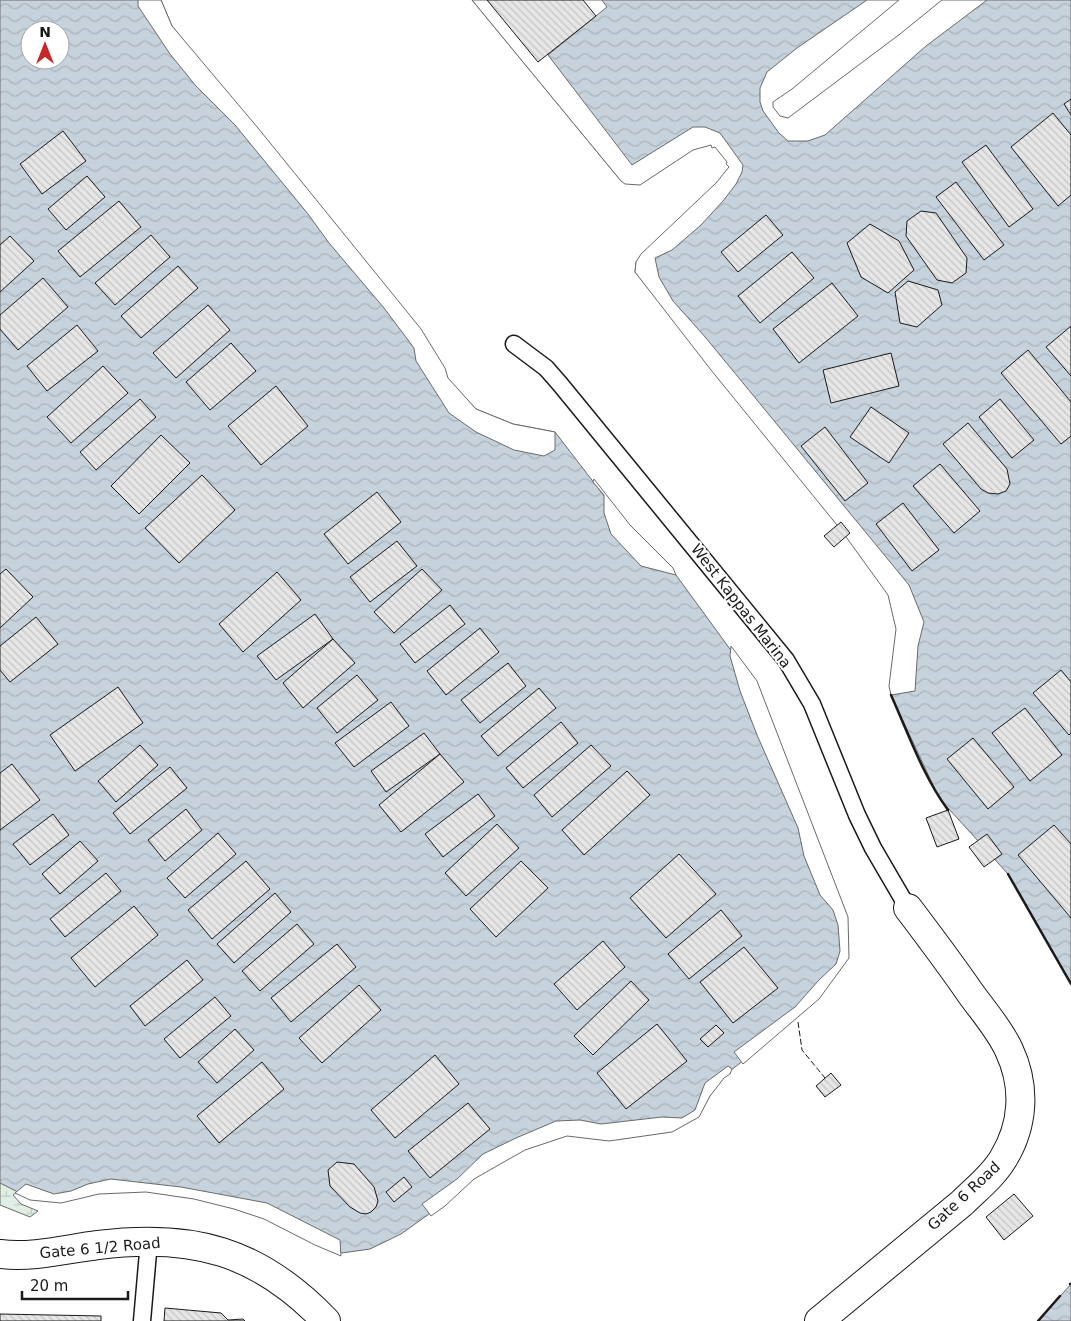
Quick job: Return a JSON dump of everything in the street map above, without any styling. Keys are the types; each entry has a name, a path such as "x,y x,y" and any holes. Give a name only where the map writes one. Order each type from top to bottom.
{"street":[{"name":"Gate 6 Road","path":"819,1321 984,1182 1003,1160 1014,1137 1021,1115 1018,1073 1009,1050 953,968 908,908"},
{"name":"Gate 6 1/2 Road","path":"0,1254 40,1254 99,1245 149,1241 195,1244 236,1256 254,1265 292,1290 326,1321"}],"lane":[{"name":"West Kappas Marina","path":"514,344 546,368 560,384 786,660 812,704 856,815 908,908"},
{"path":"142,1321 149,1241"}],"green space":[{"path":"0,1157 26,1184 13,1195 21,1204 38,1211 30,1217 0,1205"}],"water":[{"path":"0,0 161,0 172,26 448,379 476,409 513,424 555,432 628,527 676,575 754,682 845,918 847,958 748,1057 722,1077 697,1116 671,1130 566,1133 524,1148 473,1177 443,1204 401,1234 370,1249 342,1253 316,1243 265,1217 235,1206 146,1189 30,1198 0,1183"},
{"path":"472,0 897,0 771,101 770,108 779,118 788,121 946,0 1071,0 1071,984 1008,874 939,798 891,695 899,629 890,594 843,528 635,272 636,262 718,184 732,167 712,142 692,148 639,183 621,181"},
{"path":"1071,1284 1071,1321 1038,1321"}],"pier":[{"path":"138,0 161,0 172,26 258,128 421,329 445,368 448,378 476,409 513,424 555,432 555,450 544,456 514,450 476,432 449,413 416,361 414,348 384,308 329,243 308,214 235,125 196,86 170,54 138,6"},
{"path":"472,0 602,0 607,7 548,55 632,165 693,127 705,127 720,133 743,165 736,184 701,225 672,250 655,258 659,277 673,301 706,338 909,585 924,622 918,646 915,691 891,695 889,686 896,629 888,595 841,530 711,370 635,272 636,262 641,254 716,183 729,167 726,164 727,162 715,147 712,148 711,145 693,150 640,185 625,184"},
{"path":"867,0 899,0 792,89 773,102 773,107 780,116 788,118 942,0 987,0 926,46 825,135 808,141 788,141 779,133 763,111 760,102 760,88 767,72 797,48"},
{"path":"594,479 630,525 673,568 676,575 641,566 611,534 604,513 604,495 593,482"},
{"path":"731,646 757,681 848,917 849,958 819,999 743,1064 734,1052 795,1007 836,964 840,951 838,925 833,910 820,895 804,856 798,828 740,691 730,656"},
{"path":"728,1066 732,1069 730,1074 724,1078 710,1096 699,1117 672,1132 609,1141 567,1136 525,1150 474,1179 445,1206 431,1216 422,1204 457,1179 483,1154 556,1121 580,1120 601,1124 662,1117 682,1118 695,1110 705,1083"},
{"path":"111,1179 181,1187 267,1203 340,1240 341,1256 264,1219 194,1199 146,1192 99,1194 61,1203 30,1200 15,1193 26,1184 54,1194"}],"building":[{"path":"487,0 583,0 596,16 538,62"},
{"path":"1071,99 1071,115 1064,104"},
{"path":"1053,113 1071,135 1071,195 1058,206 1011,147"},
{"path":"63,131 86,161 42,194 20,164"},
{"path":"986,145 1033,209 1009,227 962,162"},
{"path":"87,176 105,197 66,230 48,209"},
{"path":"956,182 1004,245 984,260 936,197"},
{"path":"119,201 141,227 80,277 58,251"},
{"path":"921,211 936,213 967,258 966,273 952,283 937,280 906,236 907,221"},
{"path":"766,215 783,235 738,272 721,252"},
{"path":"870,224 899,241 914,270 888,293 861,277 847,243"},
{"path":"151,235 170,257 115,305 95,283"},
{"path":"10,236 34,261 0,292 0,245"},
{"path":"792,252 814,278 760,323 738,296"},
{"path":"178,266 198,288 141,338 121,316"},
{"path":"43,278 68,307 18,350 0,329 0,315"},
{"path":"908,281 938,290 942,305 917,327 900,323 895,292"},
{"path":"832,283 858,316 799,363 773,329"},
{"path":"208,305 230,330 176,378 153,353"},
{"path":"77,325 98,351 47,391 27,366"},
{"path":"1071,326 1071,376 1046,347"},
{"path":"231,343 256,371 210,410 186,382"},
{"path":"1028,350 1071,402 1071,436 1061,444 1001,373"},
{"path":"891,353 899,386 831,403 823,370"},
{"path":"103,366 128,393 71,443 47,417"},
{"path":"276,386 308,426 261,465 228,426"},
{"path":"140,399 156,417 96,470 80,452"},
{"path":"1000,399 1034,440 1012,458 979,417"},
{"path":"871,407 909,433 889,463 850,437"},
{"path":"968,423 1007,469 1010,484 1006,491 998,494 988,493 981,489 943,444"},
{"path":"825,427 868,483 845,501 801,446"},
{"path":"161,435 190,463 139,514 111,486"},
{"path":"940,464 980,511 954,533 913,486"},
{"path":"202,475 235,510 179,563 145,528"},
{"path":"377,492 401,522 348,564 324,534"},
{"path":"903,503 939,550 912,571 876,524"},
{"path":"841,522 850,533 834,547 824,536"},
{"path":"397,541 417,566 370,602 350,577"},
{"path":"6,569 33,597 0,628 0,574"},
{"path":"422,569 442,590 394,633 374,612"},
{"path":"277,572 301,600 243,652 219,624"},
{"path":"450,605 465,624 415,663 400,644"},
{"path":"315,614 333,639 276,680 257,656"},
{"path":"36,617 58,644 10,682 0,670 0,646"},
{"path":"480,628 499,652 446,695 427,671"},
{"path":"333,639 355,663 303,708 283,683"},
{"path":"508,663 526,686 480,723 461,700"},
{"path":"1061,670 1071,682 1071,733 1069,735 1033,693"},
{"path":"357,675 378,700 337,733 317,708"},
{"path":"118,687 143,723 75,771 50,735"},
{"path":"539,688 556,708 498,756 481,736"},
{"path":"391,702 409,726 354,767 335,743"},
{"path":"1025,708 1062,755 1030,781 992,733"},
{"path":"561,722 578,743 523,788 506,768"},
{"path":"424,733 440,754 386,792 371,771"},
{"path":"973,738 1014,787 988,809 947,759"},
{"path":"140,745 158,765 116,802 98,781"},
{"path":"591,745 611,766 552,817 534,795"},
{"path":"440,754 464,782 401,832 379,805"},
{"path":"12,764 40,800 0,830 0,773"},
{"path":"170,767 187,788 130,834 113,813"},
{"path":"627,771 650,795 584,855 562,830"},
{"path":"478,794 495,816 443,857 425,834"},
{"path":"186,809 202,830 165,861 148,840"},
{"path":"948,810 959,839 937,847 926,818"},
{"path":"53,814 69,835 30,865 13,844"},
{"path":"497,824 519,848 466,896 445,873"},
{"path":"1054,825 1071,844 1071,918 1018,855"},
{"path":"218,833 236,854 185,898 167,878"},
{"path":"987,834 1002,854 984,867 969,847"},
{"path":"80,841 98,861 60,894 42,874"},
{"path":"679,854 716,894 666,938 630,898"},
{"path":"246,861 270,889 212,939 188,910"},
{"path":"521,861 548,888 496,937 470,909"},
{"path":"106,873 121,891 65,937 50,919"},
{"path":"275,893 291,912 234,963 217,944"},
{"path":"134,906 158,935 95,987 71,958"},
{"path":"721,910 742,936 689,979 668,954"},
{"path":"297,924 314,944 260,991 242,971"},
{"path":"603,941 625,967 577,1010 554,984"},
{"path":"337,944 356,967 291,1022 271,998"},
{"path":"744,947 778,988 733,1023 700,982"},
{"path":"187,960 203,980 145,1026 130,1006"},
{"path":"631,981 649,1000 593,1055 574,1036"},
{"path":"359,985 381,1010 322,1063 299,1038"},
{"path":"215,997 231,1016 180,1058 164,1039"},
{"path":"657,1024 687,1061 626,1109 597,1073"},
{"path":"716,1025 724,1033 708,1047 700,1039"},
{"path":"235,1029 254,1050 217,1083 198,1062"},
{"path":"435,1055 459,1084 395,1138 371,1110"},
{"path":"262,1062 284,1089 219,1143 197,1116"},
{"path":"831,1073 841,1085 825,1097 816,1086"},
{"path":"468,1103 490,1129 430,1178 408,1151"},
{"path":"337,1162 354,1164 374,1187 378,1201 376,1207 371,1212 366,1214 360,1213 350,1207 330,1186 328,1170"},
{"path":"404,1177 412,1187 394,1202 386,1192"},
{"path":"1014,1194 1033,1216 1004,1240 986,1217"},
{"path":"165,1308 221,1313 228,1320 243,1319 245,1321 164,1321"},
{"path":"0,1314 101,1316 101,1321 0,1321"}],"fence":[{"path":"798,1022 802,1050 825,1078"}],"wall":[{"path":"891,695 923,769 948,810"},
{"path":"1008,874 1071,984"},
{"path":"1038,1321 1060,1296"}]}
